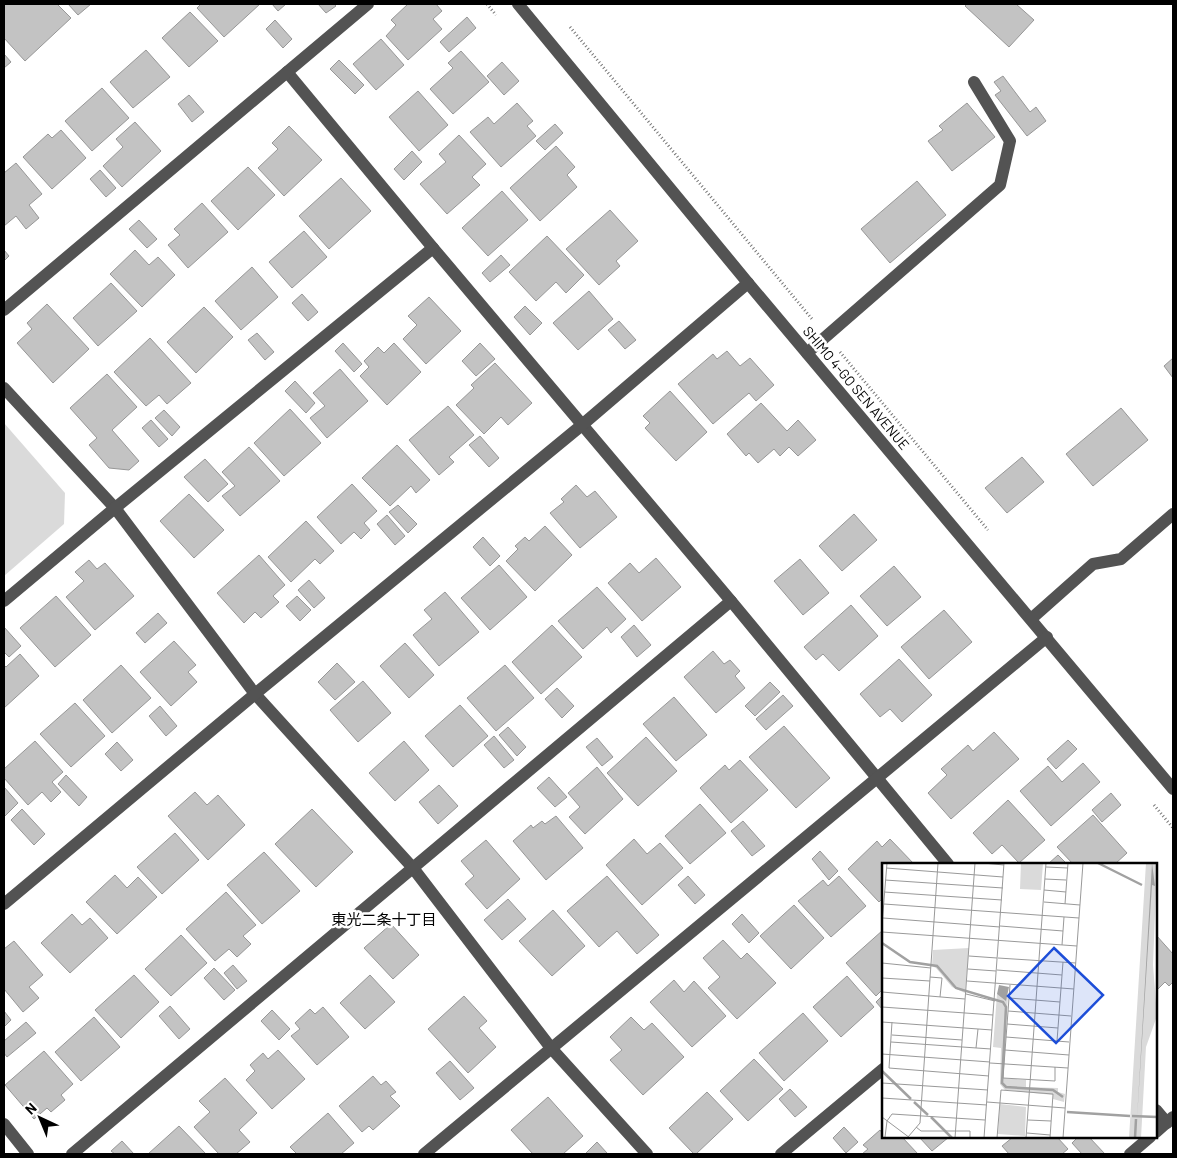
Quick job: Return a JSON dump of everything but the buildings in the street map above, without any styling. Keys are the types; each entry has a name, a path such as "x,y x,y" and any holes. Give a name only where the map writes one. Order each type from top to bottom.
{"street":[{"path":"4,310 368,4"},
{"name":"SHIMO 4-GO SEN AVENUE","path":"518,4 748,283 1173,789"},
{"path":"286,72 731,601 947,863"},
{"path":"807,353 1000,185 1010,141 974,82"},
{"path":"4,601 433,248"},
{"path":"4,904 255,694 582,425 748,283"},
{"path":"4,388 116,508 255,694 413,868 551,1048 648,1154"},
{"path":"1031,619 1093,564 1121,559 1173,514"},
{"path":"72,1154 731,601"},
{"path":"424,1154 1047,637"},
{"path":"781,1154 882,1070"},
{"path":"1157,1111 1170,1120 1157,1131"},
{"path":"4,1124 28,1154"},
{"path":"1130,1154 1149,1138"}],"path":[{"path":"569,26 992,534"}],"shaded area":[{"path":"4,423 65,493 64,524 4,576"}],"district":[{"name":"東光二条十丁目","path":"384,920"}]}
